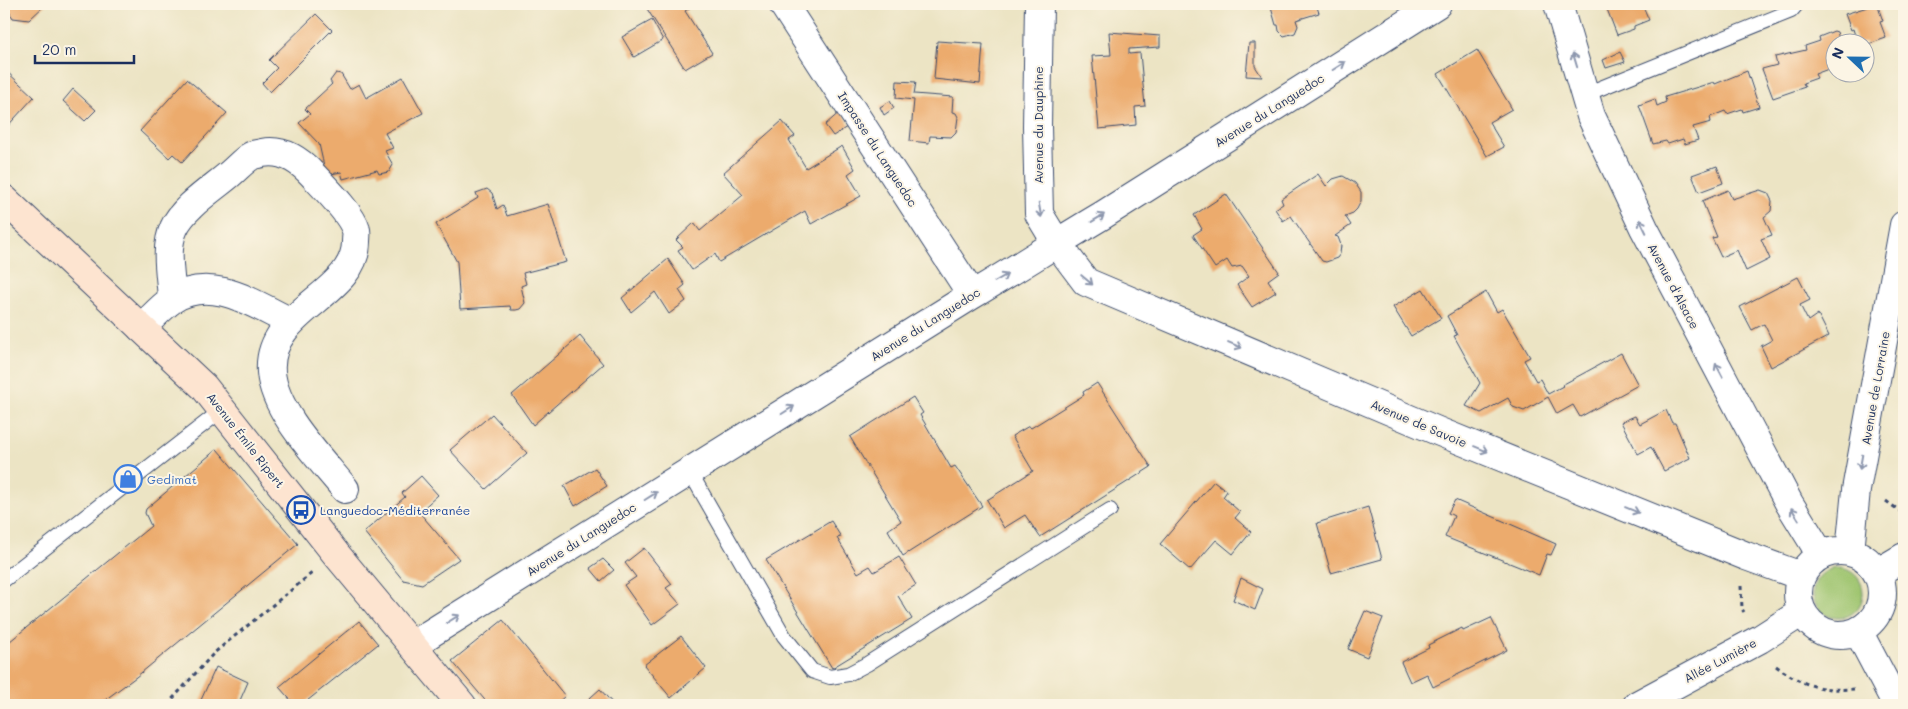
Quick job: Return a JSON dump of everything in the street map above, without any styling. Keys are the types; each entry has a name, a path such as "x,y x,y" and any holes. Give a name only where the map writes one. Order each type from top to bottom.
{"main road":[{"name":"Avenue Émile Ripert","path":"4,199 204,387 336,554 462,705"}],"street":[{"name":"Impasse du Languedoc","path":"783,4 972,295"},
{"name":"Avenue du Dauphine","path":"1039,4 1037,126 1039,214 1056,242"},
{"name":"Avenue du Languedoc","path":"412,645 1013,271 1056,242 1103,215 1437,4"},
{"name":"Avenue d'Alsace","path":"1558,4 1591,116 1644,228 1789,503 1821,555"},
{"path":"172,300 169,249 174,228 187,210 252,156 269,152 287,155 302,164 342,207 356,230 356,248 353,261 345,273 291,322 277,341 272,357 271,372 275,392 284,413 345,489"},
{"name":"Avenue de Lorraine","path":"1850,552 1856,490 1904,225"},
{"name":"Avenue de Savoie","path":"1056,242 1086,282 1103,290 1440,432 1746,556 1801,576"},
{"path":"141,328 172,300 189,292 208,288 227,292 291,322"},
{"path":"1840,550 1850,552 1865,560 1877,573 1881,589 1880,606 1867,624 1858,631 1832,634 1820,630 1809,622 1802,612 1798,600 1798,588 1801,576 1812,560 1821,555 1840,550"},
{"path":"1877,573 1904,557"},
{"name":"Allée Lumière","path":"1636,705 1760,639 1802,612"},
{"path":"1858,631 1897,705"}],"lane":[{"path":"1586,94 1791,11 1796,4"},
{"path":"4,580 222,410"},
{"path":"690,472 784,636 812,671 830,677 848,674 867,664 1110,510"}],"path":[{"path":"168,705 214,653 336,554"}],"green space":[{"path":"1838,568 1847,570 1858,579 1863,593 1861,602 1852,613 1838,618 1829,616 1818,607 1813,593 1815,584 1824,573"}],"building":[{"path":"4,4 46,4 29,20 13,18"},
{"path":"644,4 695,4 685,11 712,53 685,69"},
{"path":"1270,4 1316,4 1319,13 1296,20 1298,26 1295,33 1284,36 1279,31 1278,25 1276,25"},
{"path":"1605,4 1642,4 1649,20 1634,26 1634,29 1617,35"},
{"path":"1877,4 1883,21 1880,22 1886,38 1876,42 1876,32 1854,32 1853,29 1851,30 1845,14"},
{"path":"316,14 332,30 270,92 262,83 277,68 269,60"},
{"path":"652,20 663,40 634,57 622,37"},
{"path":"1109,32 1160,36 1160,47 1129,49 1129,54 1140,53 1145,106 1135,107 1136,125 1099,129 1092,56 1111,55"},
{"path":"1826,34 1826,70 1815,74 1817,78 1803,83 1805,87 1773,98 1762,69 1777,65 1775,57 1806,50 1805,46 1820,41 1819,37"},
{"path":"937,41 983,44 980,84 934,79"},
{"path":"1249,43 1255,43 1255,66 1262,77 1246,76"},
{"path":"1477,50 1512,109 1489,122 1504,147 1487,156 1438,74"},
{"path":"1620,52 1625,62 1606,68 1603,60"},
{"path":"4,69 34,97 4,130"},
{"path":"1747,71 1759,107 1743,112 1742,109 1727,114 1725,111 1710,117 1711,122 1693,127 1698,140 1685,144 1683,139 1668,144 1666,141 1653,144 1639,105 1655,99 1657,106 1666,102 1665,97 1714,82 1715,84"},
{"path":"336,73 341,74 350,89 359,84 366,98 403,77 423,113 385,133 393,148 385,151 393,165 389,172 379,174 377,170 343,179 341,172 326,175 319,144 299,123 310,114 305,109 332,84 330,81"},
{"path":"187,79 227,113 182,162 173,154 169,158 140,131"},
{"path":"897,81 916,82 914,94 953,97 952,112 956,113 958,117 956,132 951,137 930,136 929,143 910,141 914,100 896,98"},
{"path":"73,89 96,110 85,121 63,101"},
{"path":"890,101 894,108 884,115 880,107"},
{"path":"842,110 850,125 833,136 825,125"},
{"path":"782,121 795,136 789,140 806,168 842,146 855,169 848,174 861,196 811,224 805,211 719,262 715,254 692,270 678,250 683,247 676,240 694,223 700,231 743,195 723,173"},
{"path":"1717,166 1723,183 1699,192 1692,175"},
{"path":"1318,174 1326,186 1333,179 1343,176 1355,183 1361,192 1361,201 1357,209 1345,216 1351,225 1335,236 1338,237 1341,245 1340,254 1337,258 1326,262 1322,261 1291,216 1283,221 1275,209 1283,204 1281,199"},
{"path":"487,189 492,193 497,209 503,205 507,216 548,204 566,262 523,273 526,284 521,286 525,303 520,309 511,310 510,306 460,309 457,262 436,224 478,198 476,193"},
{"path":"1728,190 1732,199 1760,190 1768,193 1772,201 1771,211 1764,217 1772,235 1761,239 1770,259 1746,271 1737,250 1721,257 1712,238 1717,237 1702,201"},
{"path":"1226,194 1279,272 1268,280 1276,292 1252,307 1237,285 1249,276 1242,266 1232,268 1227,260 1215,268 1193,235 1202,229 1194,215"},
{"path":"668,259 685,285 679,290 686,301 669,314 655,292 631,312 622,298"},
{"path":"1798,277 1810,300 1800,305 1808,321 1818,314 1829,336 1771,367 1761,346 1772,340 1764,324 1752,330 1740,307"},
{"path":"1423,289 1441,318 1411,336 1393,307"},
{"path":"1486,292 1497,312 1502,309 1530,357 1524,360 1536,381 1540,379 1548,394 1621,353 1638,385 1580,417 1573,405 1557,414 1548,397 1524,411 1513,407 1508,398 1481,413 1466,406 1480,383 1454,336 1457,335 1447,316"},
{"path":"580,336 603,364 533,425 512,395"},
{"path":"1097,383 1151,467 1040,537 1025,515 1004,528 987,500 1033,471 1012,436 1029,426 1031,428 1084,395 1083,392"},
{"path":"913,397 923,413 920,415 951,468 955,466 982,506 903,556 888,530 901,521 850,437"},
{"path":"1666,410 1672,423 1675,423 1690,458 1664,471 1651,447 1638,454 1621,422 1635,416 1640,424"},
{"path":"492,414 527,453 486,489 450,450"},
{"path":"217,449 298,544 136,677 98,705 4,705 4,646 151,526 145,513 146,509"},
{"path":"595,468 607,486 575,506 564,486"},
{"path":"421,476 438,495 419,512 459,559 422,584 403,580 364,532 405,497 402,493"},
{"path":"1214,481 1227,491 1223,497 1240,512 1235,518 1251,532 1233,554 1216,540 1190,570 1160,544"},
{"path":"1455,500 1556,544 1551,555 1547,554 1539,575 1445,537 1454,516 1448,513"},
{"path":"1368,507 1382,559 1331,573 1317,523"},
{"path":"831,521 841,537 837,538 858,573 870,566 874,572 899,557 916,585 898,596 912,619 832,668 766,560"},
{"path":"644,548 672,584 666,588 680,604 652,625 624,585 636,577 625,563"},
{"path":"603,559 614,570 601,581 590,568"},
{"path":"1241,578 1263,589 1255,610 1233,600"},
{"path":"1365,611 1383,618 1367,657 1348,649"},
{"path":"1491,618 1507,650 1433,687 1427,674 1410,682 1401,662 1429,648 1428,645 1462,628 1463,631"},
{"path":"503,620 565,696 555,705 489,705 452,661"},
{"path":"359,621 378,644 302,705 295,705 279,687"},
{"path":"681,636 706,668 671,698 644,665"},
{"path":"216,667 248,682 238,705 212,705 201,700"},
{"path":"600,689 614,705 582,705"}],"place":[{"name":"Gedimat","path":"128,479"},
{"name":"Languedoc-Méditerranée","path":"301,510"}]}
